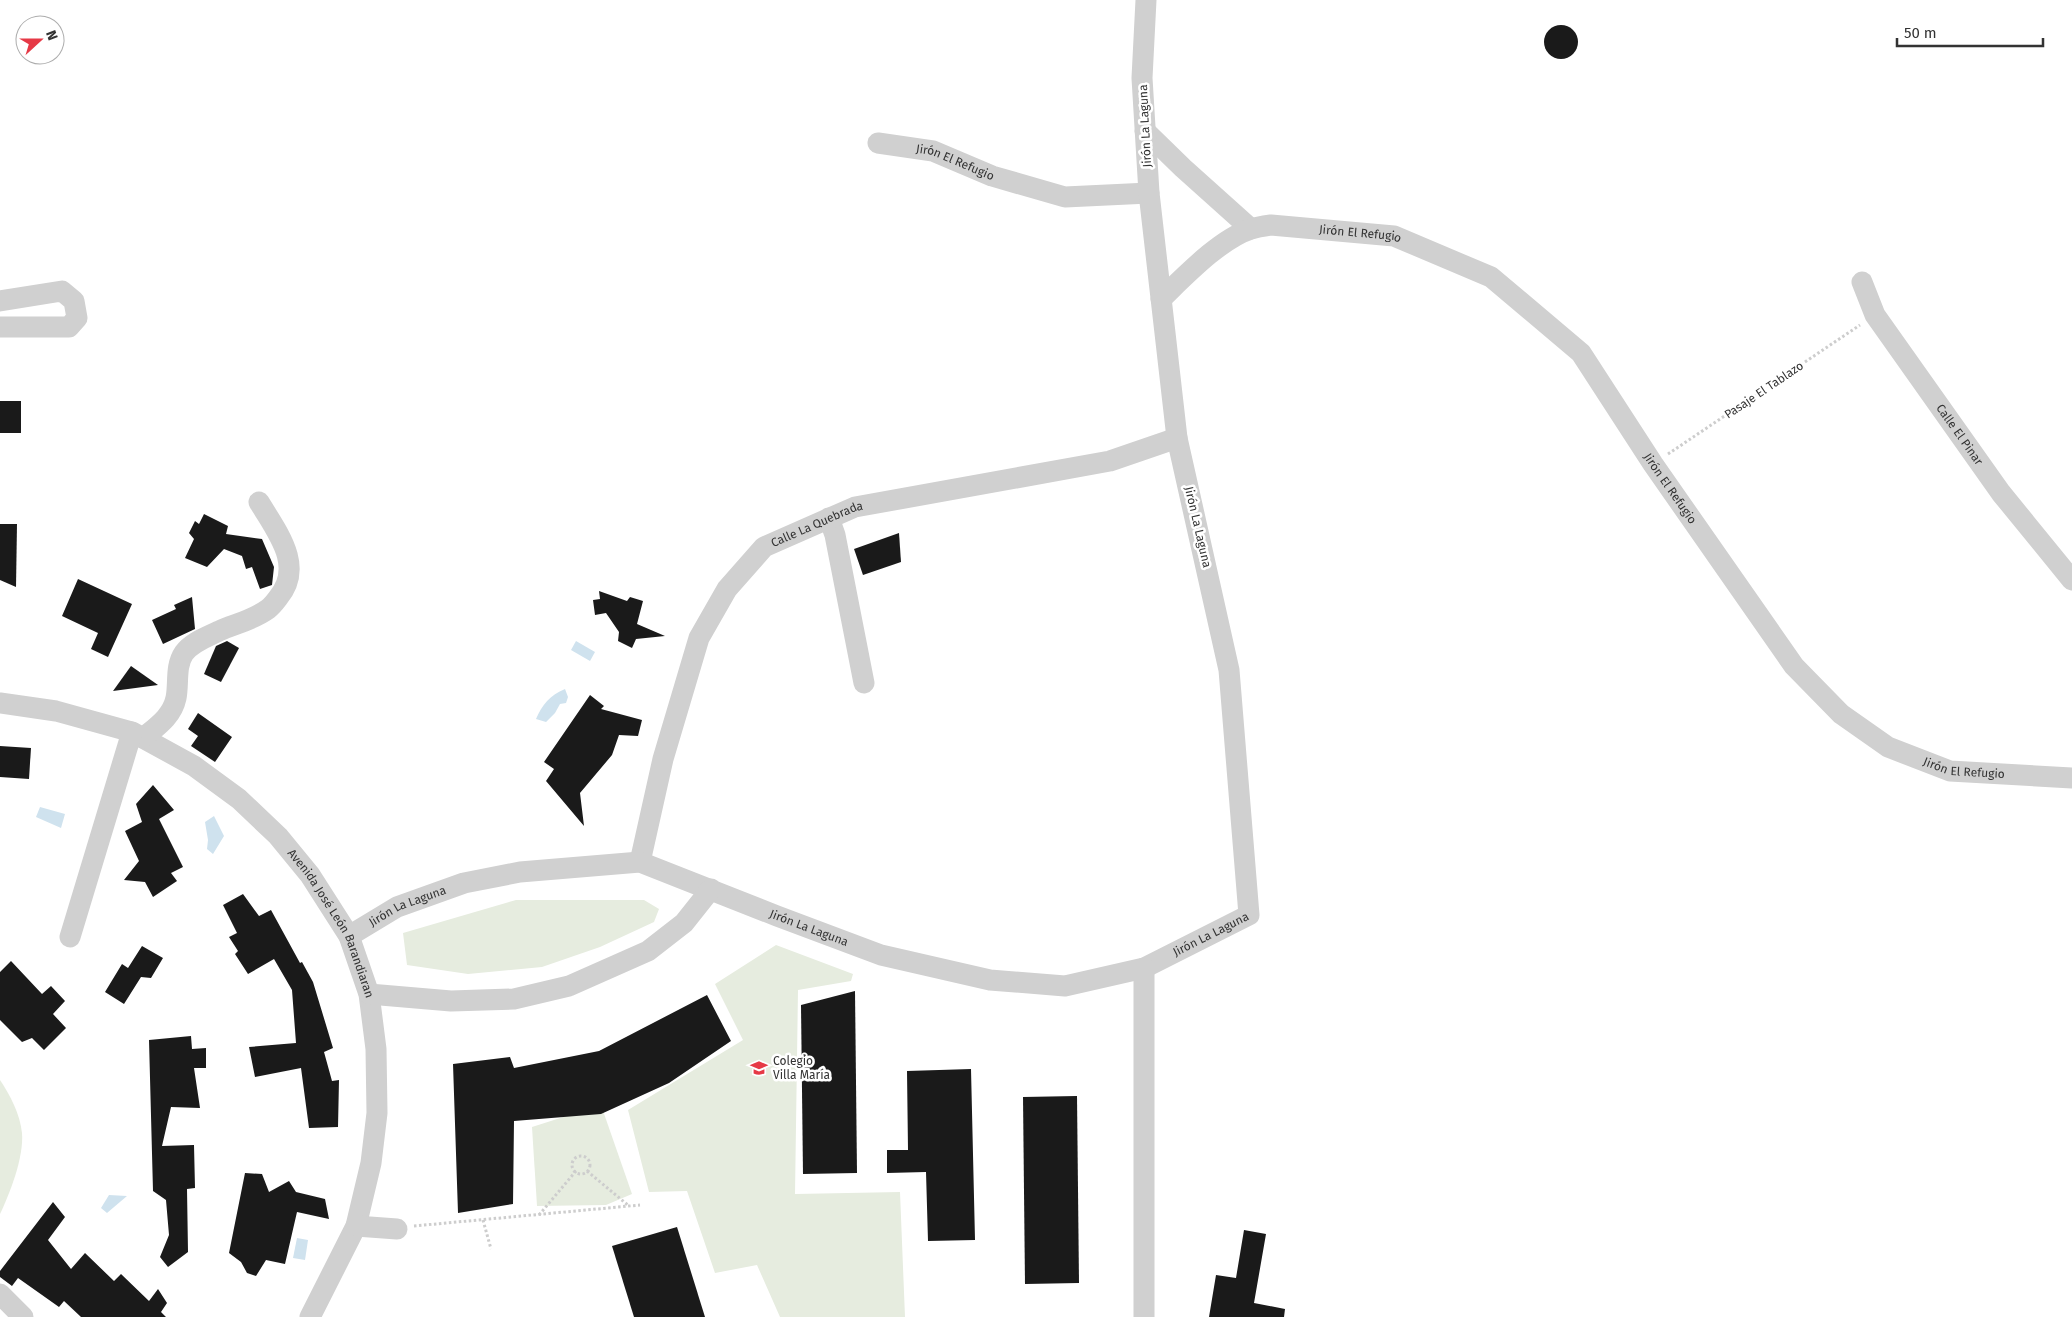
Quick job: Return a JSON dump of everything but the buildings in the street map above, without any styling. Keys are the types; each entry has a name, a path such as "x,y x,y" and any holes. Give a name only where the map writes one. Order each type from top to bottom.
{"street":[{"name":"Jirón La Laguna","path":"349,936 397,907 464,883 520,872 640,862 881,955 990,980 1065,986 1144,968 1249,915 1229,670 1177,438 1161,299 1149,192 1142,78 1146,0"},
{"path":"1145,131 1182,168 1251,229"},
{"name":"Jirón El Refugio","path":"878,143 934,151 992,176 1065,197 1149,192"},
{"name":"Jirón El Refugio","path":"1161,299 1198,264 1229,240 1251,229 1271,225 1394,236 1491,277 1580,353 1653,464 1794,666 1841,714 1888,747 1950,771 2072,778"},
{"name":"Calle El Pinar","path":"1862,282 1875,315 2001,493 2072,580"},
{"path":"0,301 62,291 74,301 77,318 69,326 0,327"},
{"name":"Calle La Quebrada","path":"640,862 662,759 699,638 727,589 764,547 854,507 1110,462 1177,438"},
{"path":"70,937 137,735 166,719 176,698 179,666 183,654 191,645 250,619 269,608 284,591 289,575 290,562 287,550 259,502"},
{"path":"829,518 835,535 864,683"},
{"name":"Avenida José León Barandiaran","path":"0,702 56,711 137,735 194,766 239,799 278,836 310,874 349,936 370,994 376,1049 377,1114 371,1163 356,1226 310,1317"},
{"path":"370,994 451,1001 514,1000 569,986 648,951 684,923 711,889"},
{"path":"1144,968 1144,1317"},
{"path":"356,1226 402,1228"},
{"path":"0,1294 23,1317"}],"path":[{"name":"Pasaje El Tablazo","path":"1653,464 1875,315"},
{"path":"581,1156 589,1160 588,1171 581,1174 576,1172 572,1165 574,1161 581,1156"},
{"path":"588,1171 629,1206"},
{"path":"539,1215 576,1172"},
{"path":"402,1228 640,1205"},
{"path":"483,1220 491,1249"}],"shaded area":[{"path":"516,900 644,900 659,909 654,922 600,947 542,967 468,974 407,965 403,933"},
{"path":"776,945 853,974 851,981 798,990 795,1194 900,1192 905,1317 780,1317 757,1265 715,1273 687,1191 649,1192 628,1110 743,1040 715,984"},
{"path":"0,1080 17,1112 21,1126 22,1143 15,1175 0,1214"},
{"path":"601,1105 632,1194 606,1205 537,1206 532,1127"}],"water":[{"path":"576,641 595,652 590,661 571,650"},
{"path":"565,689 568,697 566,703 560,704 555,713 546,722 536,719 547,701"},
{"path":"40,807 65,814 61,828 36,817"},
{"path":"214,816 224,836 213,854 207,849 208,840 205,822"},
{"path":"109,1195 127,1196 107,1213 101,1208"},
{"path":"297,1238 308,1240 305,1260 293,1258"}],"place":[{"name":"Colegio Villa María","path":"759,1068"}]}
